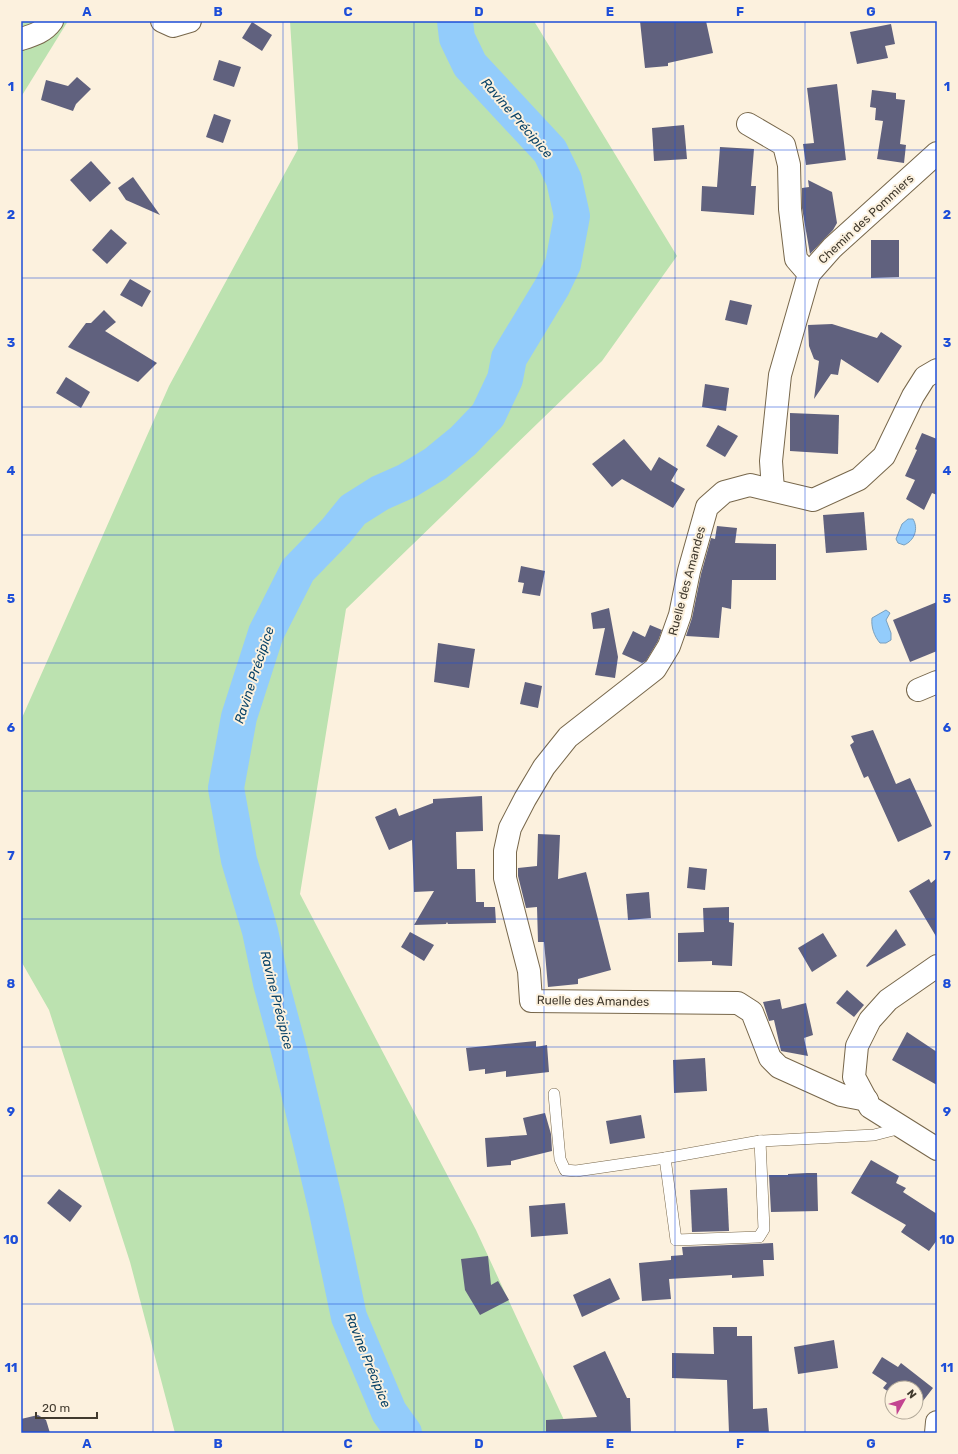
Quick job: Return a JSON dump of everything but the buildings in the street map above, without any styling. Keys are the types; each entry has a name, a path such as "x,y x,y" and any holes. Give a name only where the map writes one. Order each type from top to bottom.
{"street":[{"path":"21,39 36,35 47,27 52,21"},
{"path":"162,21 173,26 190,21"},
{"path":"748,124 784,145 789,165 790,209 796,259 810,274"},
{"name":"Chemin des Pommiers","path":"773,490 771,461 780,375 810,274 832,248 937,154"},
{"path":"773,490 813,500 859,479 884,456 913,396 926,377 937,370"},
{"name":"Ruelle des Amandes","path":"773,490 750,485 724,492 707,507 689,571 680,615 669,646 655,670 568,737 544,767 525,798 510,828 505,851 505,878 529,971 531,1002 738,1003 752,1012 770,1058 779,1067 841,1095 867,1100"},
{"path":"937,966 888,1000 870,1020 857,1046 854,1077 870,1107 901,1128 937,1149"},
{"path":"912,984 937,986"},
{"path":"936,1433 937,1422"}],"lane":[{"path":"554,1094 560,1158 565,1170 576,1171 665,1158 760,1140 874,1135 901,1128"},
{"path":"665,1158 676,1240 759,1237 764,1229 760,1140"}],"green space":[{"path":"21,21 68,21 21,97"},
{"path":"290,21 534,21 677,256 602,361 346,609 300,894 476,1230 570,1433 175,1433 130,1262 49,1010 21,961 21,720 169,386 298,149"}],"water":[{"path":"908,519 913,519 916,527 913,538 904,545 898,543 896,539 902,524"},
{"path":"886,610 890,613 886,620 891,633 891,640 886,643 880,643 873,631 872,618"}],"waterway":[{"name":"Ravine Précipice","path":"404,1433 389,1412 349,1317 326,1207 290,1054 271,983 260,931 239,860 226,788 239,717 266,633 298,570 336,531 353,510 380,493 407,481 435,464 463,441 488,415 505,379 509,358 552,287 563,264 572,216 564,180 550,151 470,65 457,38 455,21"}]}
